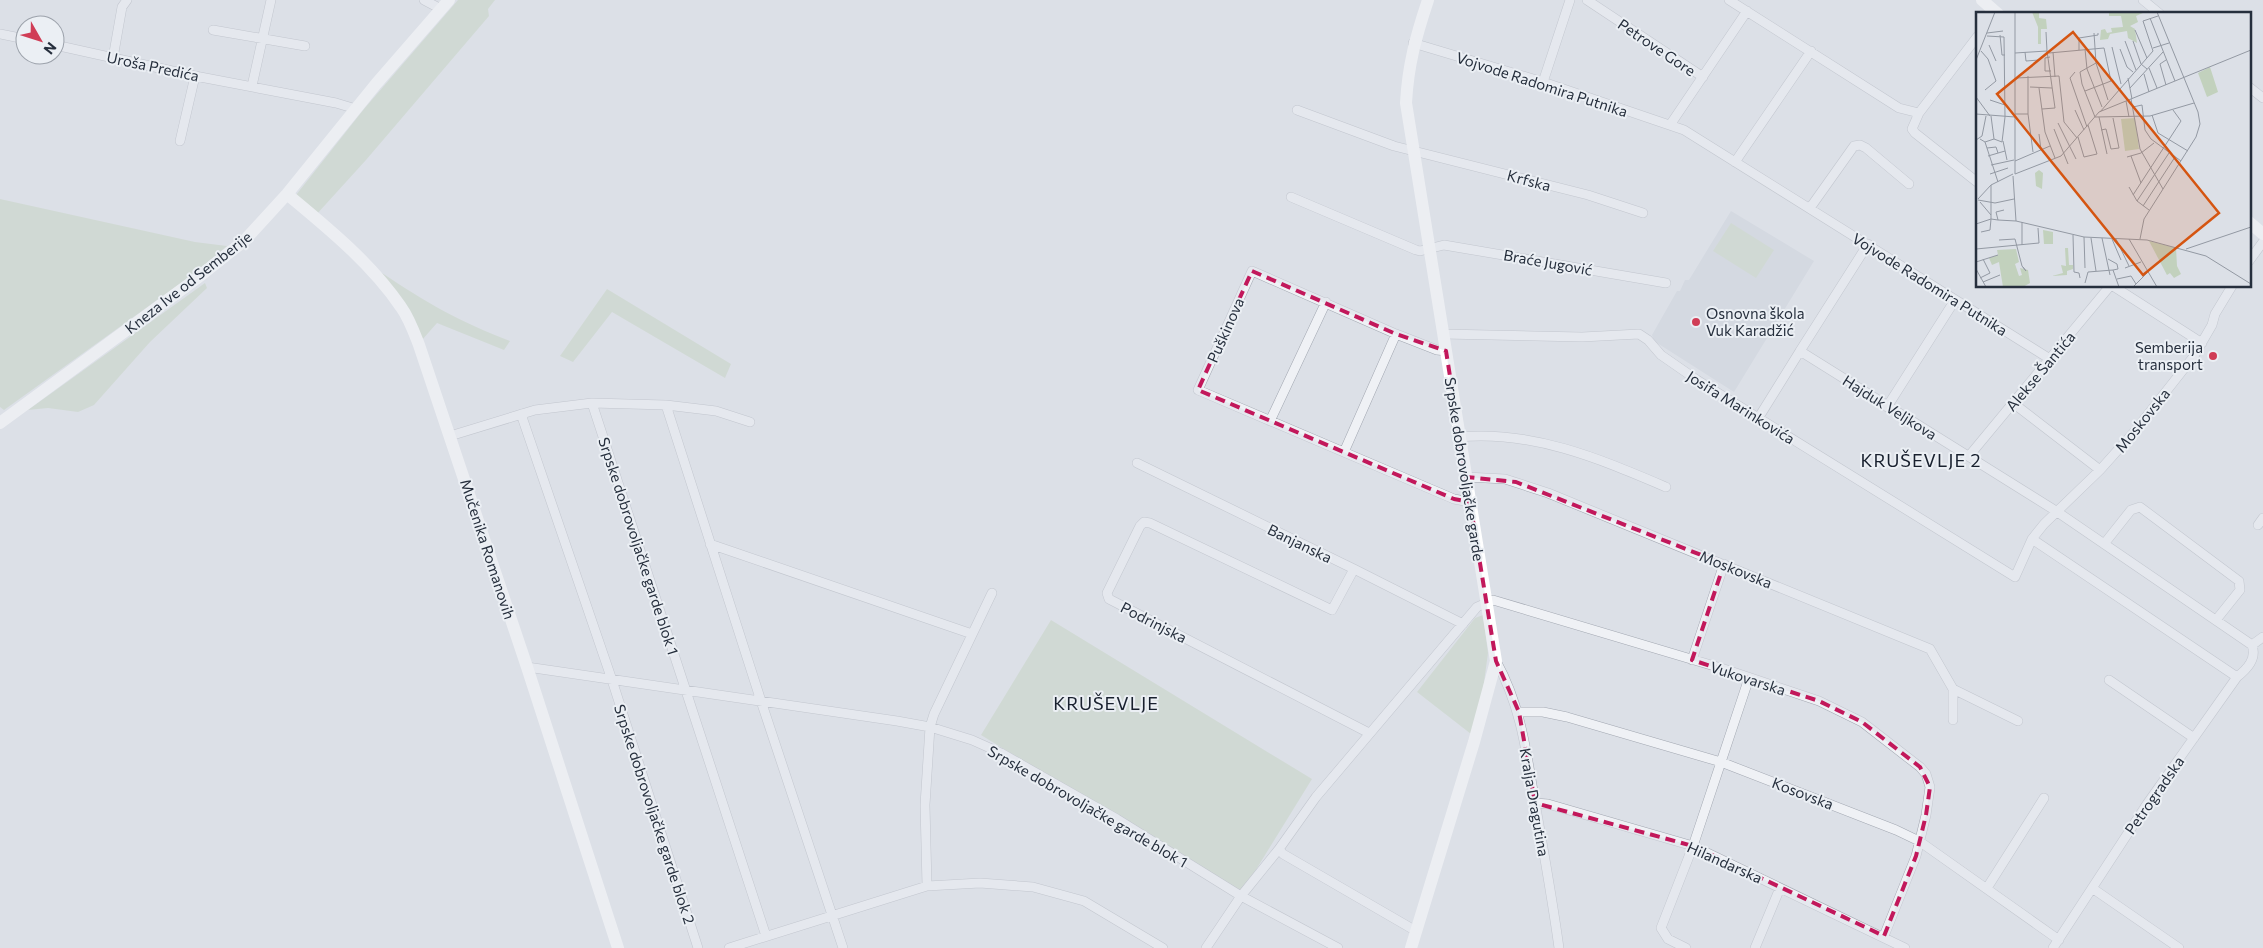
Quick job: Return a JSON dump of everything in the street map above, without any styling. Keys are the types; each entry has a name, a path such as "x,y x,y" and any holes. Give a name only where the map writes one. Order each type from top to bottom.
{"street":[{"path":"113,58 122,8 127,0"},
{"path":"252,86 271,0"},
{"path":"424,0 445,4"},
{"name":"Srpske dobrovoljačke garde","path":"1411,948 1474,742 1496,661 1406,103 1408,71 1413,43 1428,0"},
{"path":"1543,82 1570,0"},
{"name":"Petrove Gore","path":"1587,0 1703,77"},
{"path":"1729,0 1899,108 1920,113"},
{"path":"1982,0 1995,12"},
{"path":"2143,0 2158,12"},
{"name":"Kneza Ive od Semberije","path":"0,423 244,241 287,194 445,4"},
{"path":"1670,125 1747,11"},
{"path":"213,30 305,46"},
{"path":"0,34 15,37"},
{"path":"1976,38 1920,113 1912,128 1976,181"},
{"name":"Vojvode Radomira Putnika","path":"1413,43 1543,82 1684,130 2050,359"},
{"name":"Uroša Predića","path":"65,47 356,109"},
{"path":"1735,162 1811,51"},
{"path":"180,142 195,76"},
{"path":"2250,88 2263,98"},
{"name":"Krfska","path":"1297,110 1394,146 1588,195 1643,213"},
{"path":"1810,208 1854,146 1860,145 1866,148 1909,184"},
{"name":"Mučenika Romanovih","path":"287,194 369,266 403,308 419,345 450,436 618,948"},
{"name":"Braće Jugović","path":"1291,197 1416,250 1444,245 1477,249 1666,283"},
{"path":"2250,223 2263,234"},
{"path":"2250,260 2263,242"},
{"path":"1759,418 1868,244"},
{"name":"Puškinova","path":"1446,351 1436,350 1396,334 1252,271 1198,390 1454,499 1470,502"},
{"name":"Alekse Šantića","path":"1969,456 2110,288"},
{"path":"2115,288 2202,343"},
{"name":"Moskovska","path":"2015,577 2032,539 2056,511 2100,470 2134,432 2202,343 2212,325 2215,314 2231,288"},
{"path":"1887,406 1955,300"},
{"path":"1270,421 1326,302"},
{"path":"1344,452 1396,334"},
{"name":"Josifa Marinkovića","path":"1444,334 1582,337 1639,334 1648,340 1661,355 2015,577"},
{"name":"Hajduk Veljkova","path":"1800,351 2056,511"},
{"path":"450,436 535,410 592,403 666,404 716,411 750,422"},
{"name":"Srpske dobrovoljačke garde blok 1","path":"592,403 686,690"},
{"path":"2013,403 2100,470"},
{"path":"666,404 760,701 843,948"},
{"path":"521,414 612,680"},
{"path":"1459,437 1485,435 1514,438 1569,449 1600,459 1666,487"},
{"name":"Banjanska","path":"1137,463 1462,624"},
{"name":"Moskovska","path":"1466,478 1491,477 1516,482 1724,564 1930,650 1953,689"},
{"path":"2104,544 2131,510 2140,507 2240,581 2240,590 2216,620"},
{"path":"2056,511 2252,645 2263,637"},
{"name":"Podrinjska","path":"1354,569 1332,610 1150,522 1144,522 1140,526 1108,593 1109,599 1369,733"},
{"path":"2032,539 2237,677"},
{"path":"710,544 972,634"},
{"path":"1692,660 1724,564"},
{"path":"927,886 925,805 930,727 934,714 992,593"},
{"name":"Vukovarska","path":"1486,601 1493,600 1532,610 1819,701 1862,722 1920,767 1926,774 1930,787 1916,856 1884,936"},
{"path":"1206,948 1241,896 1279,849 1316,797 1462,624 1477,607 1486,601"},
{"name":"Petrogradska","path":"2053,948 2147,804 2237,677 2247,669 2254,653 2252,645"},
{"name":"Kralja Dragutina","path":"1496,661 1507,680 1519,712 1559,948"},
{"name":"Srpske dobrovoljačke garde blok 1","path":"527,667 930,727 972,740 1001,753 1117,820 1241,896 1337,948"},
{"path":"1686,948 1668,939 1661,928 1693,846 1749,678"},
{"name":"Srpske dobrovoljačke garde blok 2","path":"612,680 698,948"},
{"path":"2109,680 2194,738"},
{"path":"1953,720 1953,689 2018,721"},
{"path":"686,690 766,936"},
{"name":"Kosovska","path":"1519,712 1543,712 1567,717 1721,762 1919,841 2059,940"},
{"path":"1987,888 2044,798"},
{"name":"Hilandarska","path":"1535,803 1548,804 1693,846 1884,936 1905,948"},
{"path":"1279,849 1283,854 1416,931"},
{"path":"729,948 927,886 980,883 1032,887 1084,901 1163,948"},
{"path":"1755,948 1780,888"},
{"path":"2092,888 2179,948"}],"highlighted area":[{"path":"1252,271 1396,334 1446,351 1466,477 1516,482 1724,564 1692,660 1819,701 1862,722 1920,767 1930,787 1926,815 1916,856 1884,936 1693,846 1535,803 1519,712 1496,661 1470,502 1454,499 1198,390"}],"shaded area":[{"path":"1731,211 1814,261 1734,392 1654,341 1652,335 1677,291 1680,291 1685,280 1689,280"}],"green space":[{"path":"458,0 495,0 488,9 489,16 366,160 316,215 296,195 364,109"},
{"path":"0,199 195,242 227,246 192,275 4,410 0,407"},
{"path":"1731,223 1774,250 1756,278 1713,251"},
{"path":"382,273 444,311 510,341 504,350 437,323 422,340"},
{"path":"205,283 207,288 150,342 94,405 78,412 48,408 28,410"},
{"path":"607,289 731,364 725,378 612,312 573,362 560,356"},
{"path":"1483,615 1488,653 1482,697 1471,734 1417,692 1475,618"},
{"path":"1051,620 1312,779 1241,894 981,735"}],"place":[{"name":"Osnovna škola Vuk Karadžić","path":"1696,322"},
{"name":"Semberija transport","path":"2213,356"}],"district":[{"name":"KRUŠEVLJE 2","path":"1921,460"},
{"name":"KRUŠEVLJE","path":"1106,703"}]}
